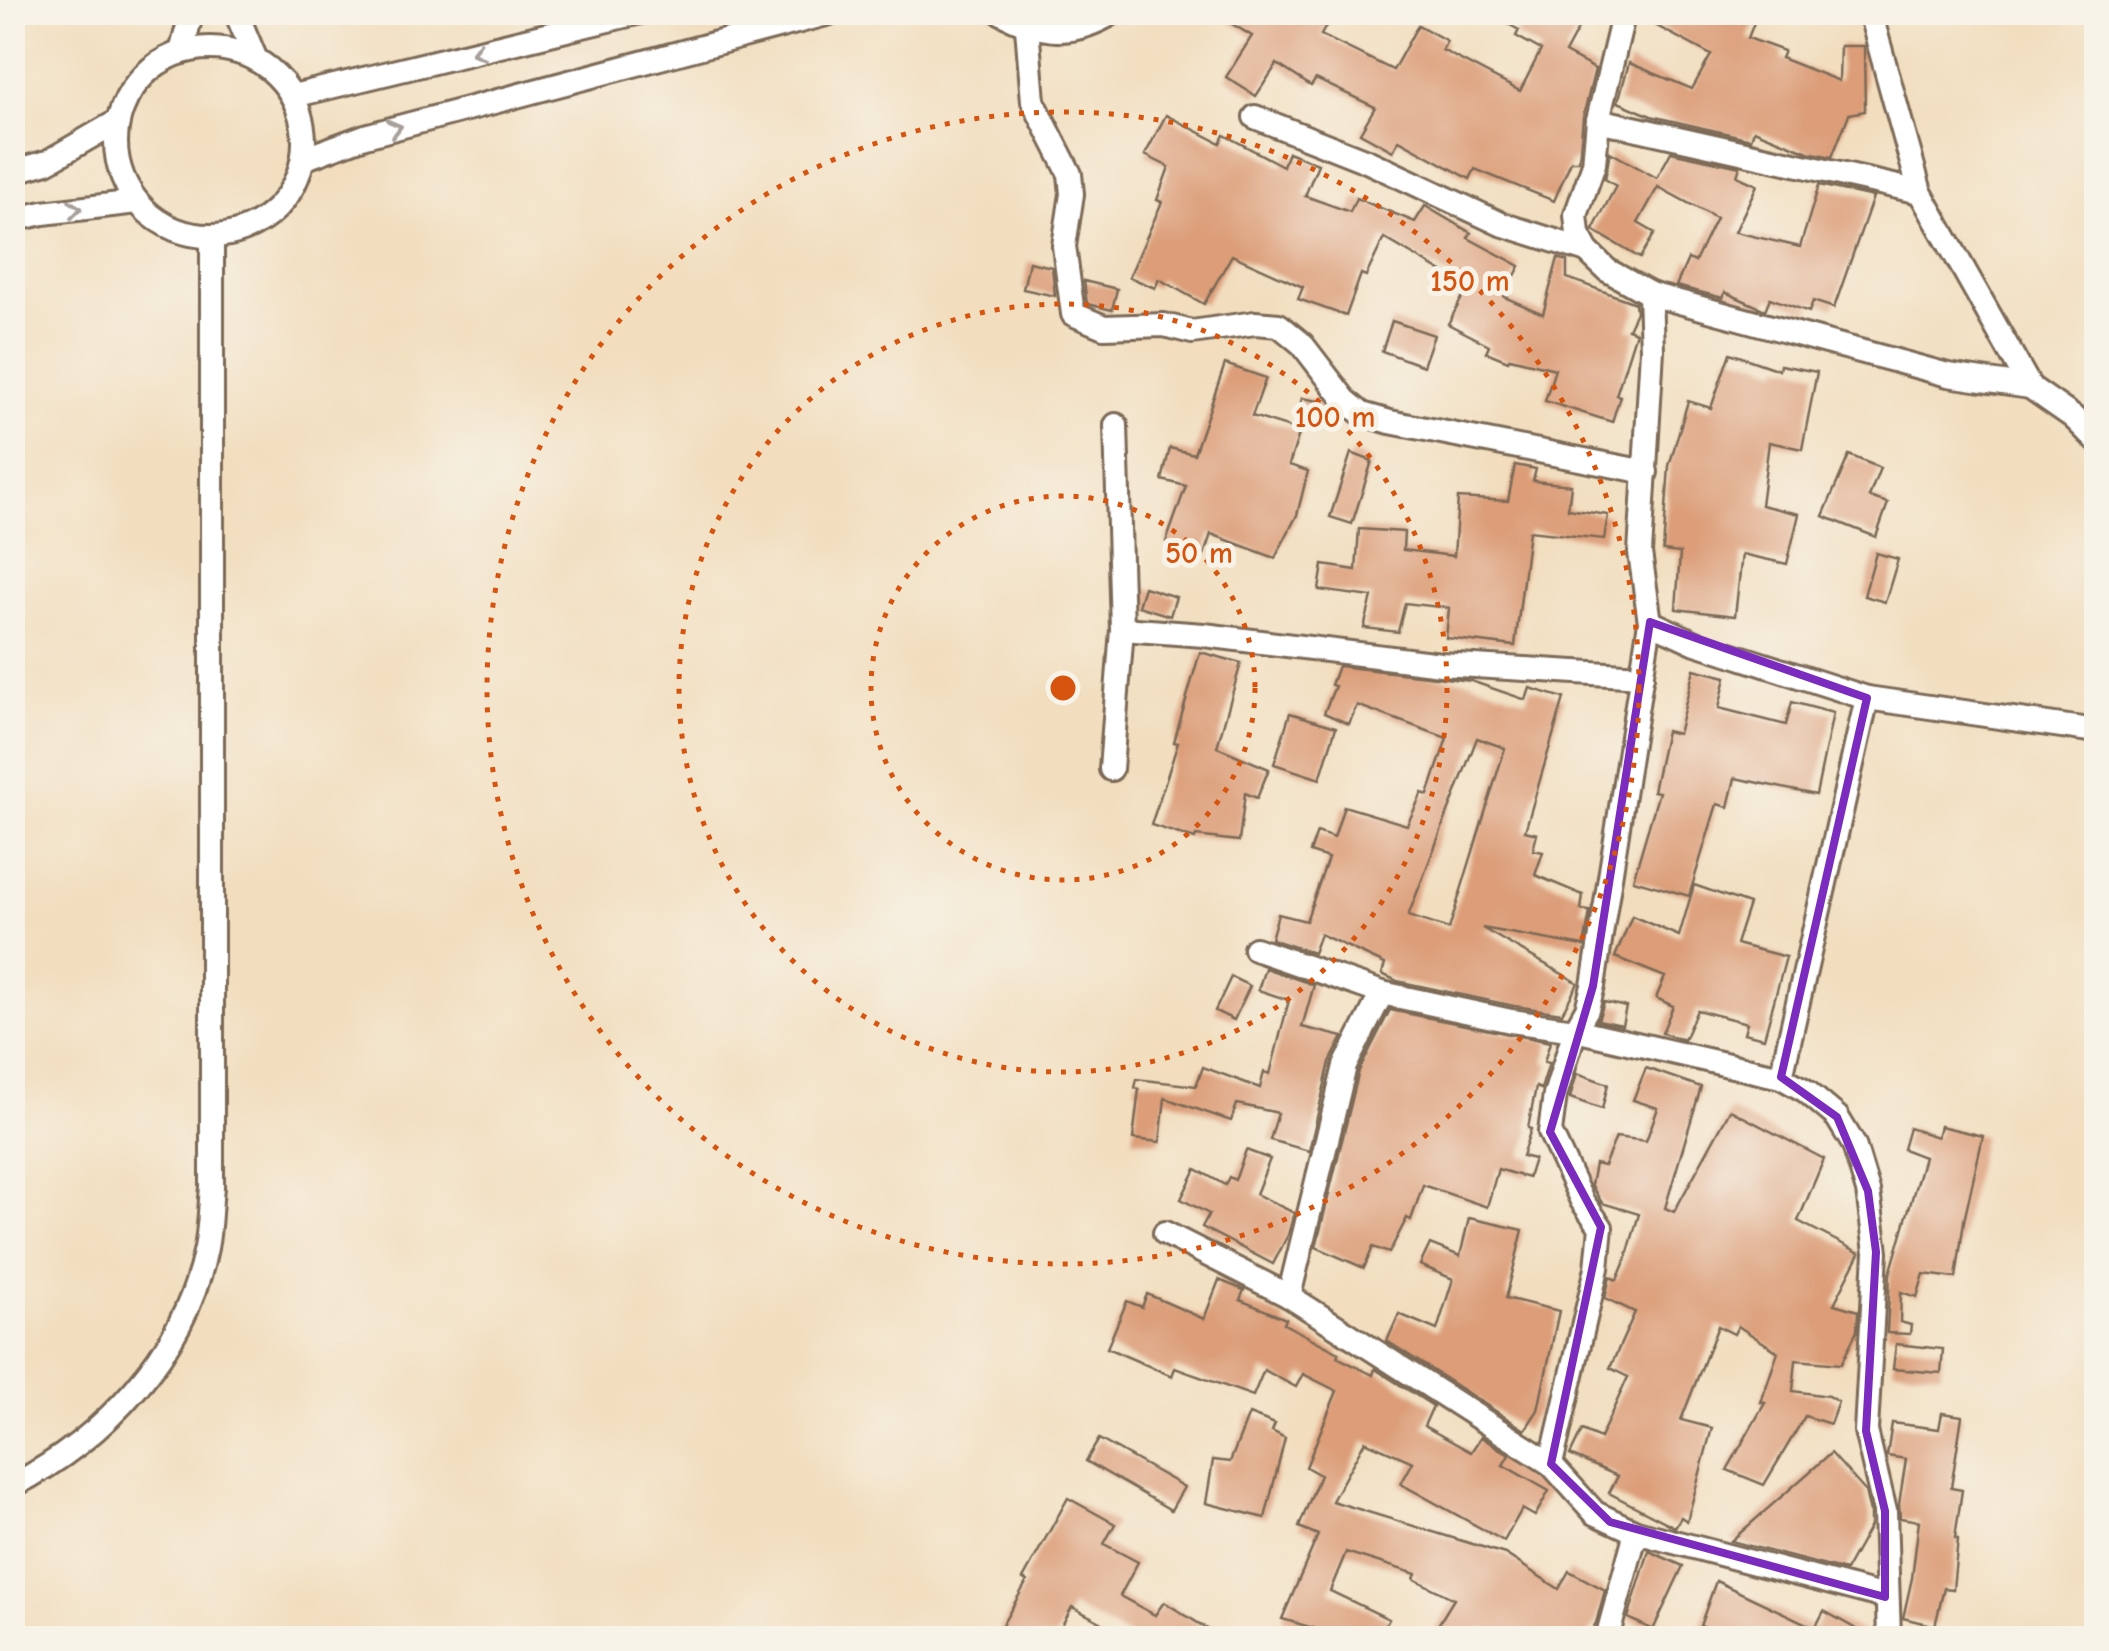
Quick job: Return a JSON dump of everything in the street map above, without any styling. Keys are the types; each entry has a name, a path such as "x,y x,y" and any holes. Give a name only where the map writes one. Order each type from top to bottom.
{"street":[{"path":"181,52 192,12"},
{"path":"236,12 256,60"},
{"path":"293,96 641,12"},
{"path":"303,159 365,136 834,12"},
{"path":"1000,12 1028,27 1061,32 1094,25 1114,12"},
{"path":"1624,12 1598,120 1594,164 1576,215 1578,234 1586,251 1607,270 1650,294 1948,375 2030,387"},
{"path":"1870,12 1920,192 2030,387 2073,417 2096,440"},
{"path":"1028,27 1034,101 1070,174 1072,194 1064,246 1074,314 1104,326 1164,326 1192,332 1255,323 1279,325 1302,344 1345,400 1362,414 1646,472"},
{"path":"211,47 241,52 256,60 268,66 293,96 302,115 305,146 299,175 284,202 262,222 234,234 202,237 170,229 144,211 125,185 116,154 118,121 130,91 152,68 181,52 211,47"},
{"path":"1254,117 1369,162 1501,224 1586,251"},
{"path":"1598,120 1920,192"},
{"path":"12,172 46,162 118,121"},
{"path":"12,220 42,212 138,202"},
{"path":"12,1486 47,1468 136,1392 190,1301 206,1249 212,1186 212,236"},
{"path":"1551,1464 1597,1268 1602,1227 1582,1201 1550,1132 1556,1095 1592,986 1650,622 1640,554 1652,350 1650,294"},
{"path":"1111,769 1122,630 1116,424"},
{"path":"1650,622 1696,643 1867,698 2096,731"},
{"path":"1122,630 1204,635 1442,664 1642,676"},
{"path":"1781,1077 1867,698"},
{"path":"1255,950 1382,992 1512,1021 1575,1030 1781,1077 1806,1090 1837,1117 1854,1144 1868,1192 1876,1252 1866,1431 1885,1511 1889,1638"},
{"path":"1289,1296 1345,1066 1382,992"},
{"path":"1165,1233 1289,1296 1551,1464 1595,1514 1636,1532 1885,1597"},
{"path":"1607,1638 1636,1532"}],"highlighted area":[{"path":"1650,622 1867,698 1781,1077 1837,1117 1868,1191 1876,1252 1866,1431 1885,1511 1885,1597 1610,1522 1551,1464 1601,1227 1550,1132 1593,986"}],"building":[{"path":"1212,12 1334,12 1321,35 1393,70 1418,25 1447,41 1442,50 1520,91 1541,50 1516,36 1519,30 1486,12 1587,12 1565,53 1595,69 1583,117 1579,161 1571,161 1554,201 1475,169 1470,179 1399,140 1393,151 1360,133 1375,107 1316,79 1311,86 1277,64 1256,96 1226,77 1252,36"},
{"path":"1639,12 1758,12 1748,38 1784,51 1781,58 1839,81 1840,46 1864,46 1865,111 1849,114 1832,157 1808,152 1754,130 1751,139 1651,116 1618,102 1629,63 1692,89 1711,55 1638,16"},
{"path":"1166,115 1220,143 1224,135 1283,166 1288,152 1318,164 1305,196 1350,212 1356,198 1415,222 1425,206 1471,233 1468,238 1520,266 1504,297 1543,314 1558,258 1567,261 1567,278 1635,303 1636,312 1628,329 1636,332 1616,395 1620,396 1612,422 1545,401 1555,369 1510,358 1508,361 1486,352 1489,345 1448,324 1468,287 1384,238 1366,276 1361,274 1346,316 1298,299 1303,287 1232,255 1204,304 1159,279 1155,288 1129,277 1162,202 1157,200 1169,167 1145,155"},
{"path":"1610,152 1657,178 1671,152 1740,167 1737,176 1757,185 1735,232 1800,247 1819,185 1873,197 1834,308 1813,301 1809,312 1770,298 1765,310 1725,292 1723,298 1676,286 1688,259 1695,262 1716,218 1658,187 1638,223 1655,233 1640,258 1593,230 1616,186 1605,179"},
{"path":"1029,262 1052,267 1055,296 1023,289"},
{"path":"1084,281 1117,289 1112,310 1087,304"},
{"path":"1392,321 1434,335 1423,366 1382,351"},
{"path":"1730,353 1779,370 1780,365 1817,372 1802,449 1769,442 1761,505 1799,514 1787,564 1742,554 1735,616 1676,609 1680,553 1663,551 1669,466 1688,401 1711,408"},
{"path":"1225,364 1266,378 1252,416 1300,431 1289,465 1308,471 1297,515 1275,558 1211,534 1204,555 1166,542 1186,486 1162,480 1170,448 1194,454"},
{"path":"1302,398 1324,402 1317,432 1295,427"},
{"path":"1351,453 1372,461 1352,524 1330,517"},
{"path":"1849,455 1880,468 1869,497 1888,503 1876,537 1823,516"},
{"path":"1515,465 1536,469 1533,481 1571,485 1568,509 1608,515 1604,539 1529,531 1515,646 1446,638 1449,608 1405,603 1398,632 1364,628 1372,597 1319,590 1323,565 1356,570 1359,529 1404,532 1403,550 1454,556 1458,498 1508,501"},
{"path":"1876,553 1898,559 1885,602 1864,596"},
{"path":"1144,587 1176,597 1170,616 1138,606"},
{"path":"1200,652 1241,663 1217,747 1269,769 1257,798 1245,793 1239,841 1196,836 1195,839 1151,825 1178,743 1174,742"},
{"path":"1338,666 1471,681 1526,700 1530,688 1564,698 1525,831 1537,834 1533,850 1543,852 1535,875 1583,895 1581,910 1590,911 1584,946 1482,928 1578,983 1562,1013 1397,981 1382,974 1385,964 1320,934 1313,953 1271,939 1278,914 1306,921 1328,858 1310,852 1317,832 1334,838 1344,806 1407,825 1422,793 1428,795 1447,738 1357,705 1349,724 1324,713 1335,686 1331,685","holes":["1477,738 1505,748 1449,929 1408,916"]},
{"path":"1694,669 1726,677 1719,708 1786,725 1792,702 1833,713 1816,795 1735,778 1728,807 1717,804 1689,896 1633,880 1659,792 1653,791 1666,731 1678,734"},
{"path":"1290,713 1336,727 1320,779 1274,764"},
{"path":"1694,885 1749,904 1736,944 1786,957 1764,1038 1744,1033 1747,1023 1697,1010 1684,1040 1662,1033 1673,1006 1656,998 1665,977 1615,957 1632,916 1679,936"},
{"path":"1265,968 1314,985 1302,1027 1343,1037 1330,1062 1309,1151 1270,1140 1278,1113 1237,1104 1231,1121 1165,1098 1160,1142 1133,1139 1137,1079 1196,1086 1203,1067 1260,1088 1264,1072 1270,1074 1289,1000 1258,990"},
{"path":"1231,977 1250,986 1234,1020 1215,1011"},
{"path":"1604,1002 1626,1007 1622,1025 1598,1020"},
{"path":"1390,1010 1550,1042 1544,1062 1549,1063 1541,1089 1536,1087 1528,1128 1531,1129 1522,1156 1534,1159 1528,1178 1498,1169 1487,1207 1423,1185 1411,1220 1407,1218 1389,1253 1373,1247 1364,1268 1316,1247 1359,1071"},
{"path":"1646,1068 1701,1087 1665,1208 1674,1212 1730,1110 1824,1159 1798,1221 1860,1253 1834,1304 1858,1311 1857,1331 1841,1364 1796,1360 1793,1391 1828,1396 1838,1402 1830,1424 1805,1416 1764,1485 1727,1470 1765,1403 1761,1402 1778,1352 1738,1326 1734,1334 1718,1326 1681,1420 1712,1428 1687,1521 1681,1517 1675,1527 1609,1493 1618,1476 1570,1455 1582,1430 1600,1438 1628,1377 1610,1368 1635,1312 1605,1298 1610,1277 1617,1280 1626,1259 1639,1214 1602,1203 1591,1185 1595,1164 1604,1166 1616,1137 1646,1141 1658,1108 1633,1100"},
{"path":"1577,1073 1608,1084 1602,1109 1570,1098"},
{"path":"1940,1126 1983,1136 1956,1278 1924,1274 1917,1297 1901,1292 1900,1322 1911,1325 1910,1334 1887,1333 1890,1274 1924,1157 1903,1149 1909,1128 1937,1137"},
{"path":"1246,1150 1270,1159 1256,1194 1294,1213 1273,1264 1202,1227 1209,1214 1181,1199 1196,1169 1225,1185 1229,1177 1235,1180"},
{"path":"1469,1218 1523,1230 1506,1298 1559,1311 1538,1410 1525,1430 1387,1341 1399,1314 1437,1330 1453,1279 1420,1265 1430,1244 1460,1256"},
{"path":"1219,1280 1244,1290 1240,1300 1286,1319 1284,1324 1339,1353 1337,1357 1373,1375 1375,1369 1433,1406 1424,1426 1471,1452 1481,1437 1509,1455 1503,1465 1549,1491 1535,1516 1522,1509 1504,1541 1401,1484 1413,1462 1365,1441 1332,1501 1505,1554 1559,1589 1569,1571 1605,1590 1596,1623 1587,1638 1498,1638 1482,1628 1476,1638 1430,1638 1454,1599 1414,1579 1416,1574 1346,1552 1330,1591 1389,1619 1379,1638 1324,1638 1327,1632 1282,1619 1318,1535 1299,1527 1320,1475 1306,1467 1337,1391 1303,1374 1296,1387 1264,1370 1253,1396 1175,1368 1172,1376 1107,1348 1127,1301 1142,1307 1147,1294 1204,1319"},
{"path":"1896,1344 1943,1349 1941,1373 1893,1369"},
{"path":"1942,1413 1962,1416 1951,1488 1962,1490 1953,1589 1944,1588 1935,1626 1903,1618 1919,1521 1900,1518 1906,1459 1887,1456 1892,1423 1939,1429"},
{"path":"1249,1414 1275,1424 1272,1431 1285,1438 1265,1518 1206,1503 1213,1460 1230,1462"},
{"path":"1099,1439 1184,1487 1171,1510 1086,1461"},
{"path":"1831,1453 1865,1491 1870,1513 1870,1526 1845,1571 1731,1541"},
{"path":"1068,1498 1115,1524 1104,1544 1138,1562 1120,1596 1155,1615 1164,1602 1222,1638 1131,1638 1072,1607 1055,1638 995,1638"},
{"path":"1649,1551 1683,1566 1653,1630 1628,1618"},
{"path":"1716,1581 1815,1628 1824,1611 1872,1638 1705,1638 1709,1629 1700,1626"}]}
